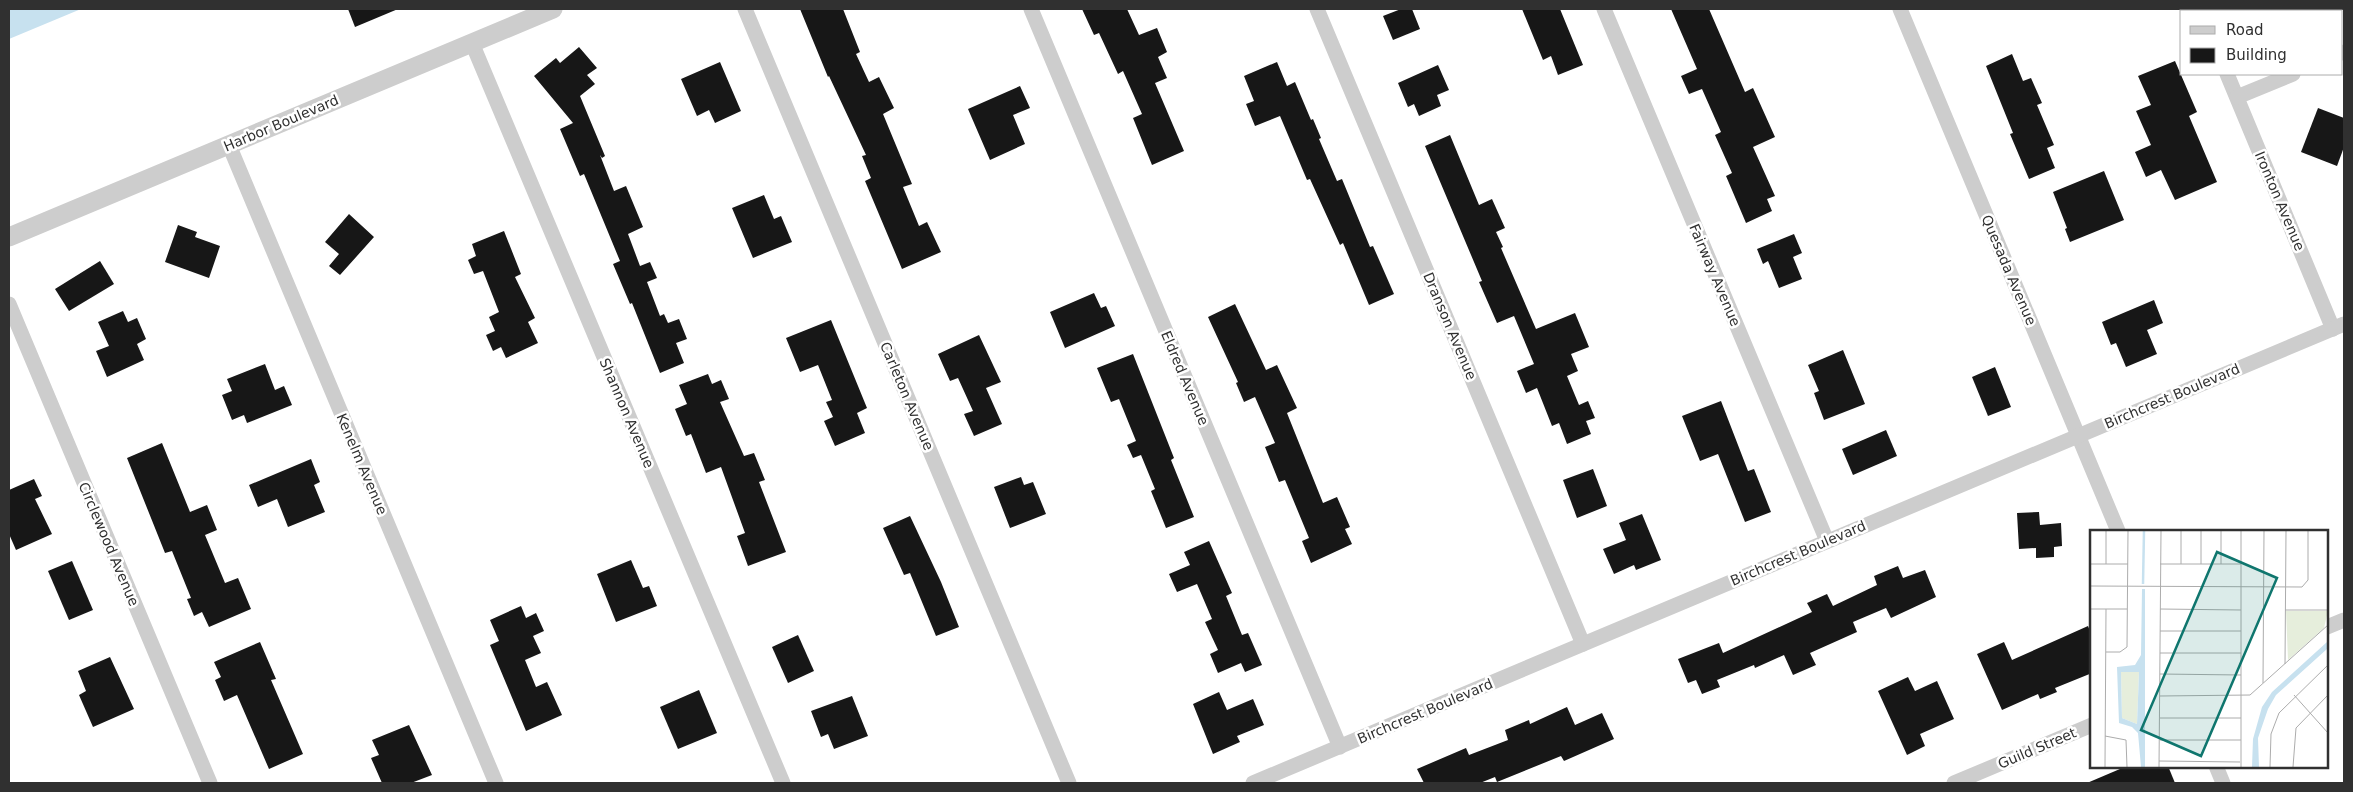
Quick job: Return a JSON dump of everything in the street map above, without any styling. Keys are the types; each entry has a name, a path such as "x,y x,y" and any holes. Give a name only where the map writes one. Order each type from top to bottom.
{"street":[{"name":"Harbor Boulevard","path":"9,237 553,9"},
{"name":"Carleton Avenue","path":"745,9 1069,783"},
{"name":"Eldred Avenue","path":"1031,9 1340,747"},
{"name":"Dranson Avenue","path":"1317,9 1583,644"},
{"name":"Fairway Avenue","path":"1604,9 1827,541"},
{"name":"Quesada Avenue","path":"1900,9 2118,530"},
{"name":"Shannon Avenue","path":"472,43 782,783"},
{"name":"Ironton Avenue","path":"2227,75 2339,327"},
{"path":"2236,97 2291,75"},
{"name":"Kenelm Avenue","path":"228,145 496,783"},
{"name":"Circlewood Avenue","path":"9,304 210,783"},
{"name":"Birchcrest Boulevard","path":"1253,783 2339,327"},
{"path":"2328,627 2344,620"},
{"name":"Guild Street","path":"1954,783 2090,726"},
{"path":"2216,767 2223,783"}],"water":[{"path":"9,9 81,9 9,39"}],"building":[{"path":"348,9 398,9 355,27"},
{"path":"800,9 843,9 860,52 856,54 869,82 879,77 894,108 883,114 912,184 903,187 919,226 927,222 941,252 902,269 865,181 871,178 862,156 866,155 828,77"},
{"path":"1082,9 1127,9 1139,35 1157,28 1167,52 1158,57 1167,78 1155,83 1184,151 1152,165 1133,118 1142,114 1123,71 1118,74 1099,33 1094,35"},
{"path":"1401,9 1412,9 1420,29 1393,40 1383,16"},
{"path":"1522,9 1560,9 1583,65 1558,75 1551,56 1543,60"},
{"path":"1671,9 1709,9 1745,92 1753,88 1775,137 1753,147 1775,196 1767,199 1772,211 1746,223 1726,176 1732,173 1715,135 1721,132 1702,89 1689,94 1681,76 1697,69"},
{"path":"579,47 597,68 587,75 595,84 580,96 605,156 602,158 600,155 614,191 626,186 643,227 628,234 640,266 650,262 657,278 647,282 660,316 664,314 668,323 679,319 687,339 676,343 684,363 660,373 632,303 630,304 613,264 620,261 584,174 580,176 560,129 573,123 534,76 556,58 560,63"},
{"path":"2012,54 2023,81 2031,78 2042,103 2037,105 2054,145 2047,148 2055,168 2029,179 2010,134 2013,133 1986,66"},
{"path":"2175,61 2197,112 2189,116 2217,182 2175,200 2161,170 2146,177 2135,152 2151,145 2136,111 2151,105 2138,76"},
{"path":"720,62 741,111 715,123 709,110 697,116 681,79"},
{"path":"1277,62 1287,86 1295,82 1311,120 1313,119 1321,138 1319,139 1337,181 1342,179 1370,247 1373,246 1394,294 1369,305 1343,243 1340,245 1310,179 1307,180 1280,116 1255,126 1246,104 1254,101 1244,76"},
{"path":"1438,65 1449,90 1437,95 1441,106 1419,116 1414,104 1408,107 1398,83"},
{"path":"1020,86 1030,108 1013,115 1025,144 990,160 968,109"},
{"path":"2318,108 2344,118 2344,147 2337,166 2301,152"},
{"path":"1450,135 1479,205 1492,199 1505,228 1496,232 1536,329 1575,313 1589,347 1571,354 1578,371 1567,376 1579,405 1588,401 1595,418 1586,421 1591,434 1567,444 1559,423 1552,426 1537,388 1526,393 1517,371 1534,364 1514,316 1497,323 1479,282 1482,281 1425,146"},
{"path":"2104,171 2124,220 2070,242 2065,229 2067,228 2053,192"},
{"path":"764,195 774,219 781,216 792,242 753,258 732,208"},
{"path":"349,214 374,237 340,275 329,266 339,254 325,242"},
{"path":"178,225 197,232 195,237 220,246 209,278 165,262"},
{"path":"504,231 521,274 515,277 535,318 528,322 538,343 506,358 501,347 493,351 486,335 495,331 489,317 499,312 483,271 474,274 468,260 476,256 472,244"},
{"path":"1794,234 1802,253 1793,257 1802,279 1779,288 1768,261 1763,264 1757,249"},
{"path":"100,261 114,284 69,311 55,289"},
{"path":"1094,293 1101,308 1106,306 1115,326 1065,348 1050,312"},
{"path":"2154,300 2163,323 2147,330 2157,354 2126,367 2116,343 2111,345 2102,322"},
{"path":"1235,304 1266,370 1277,365 1297,408 1287,413 1323,503 1337,497 1350,527 1345,529 1352,544 1311,563 1302,541 1309,538 1285,480 1279,482 1265,447 1275,443 1255,397 1244,402 1236,383 1238,382 1208,317"},
{"path":"123,311 128,322 137,318 146,339 137,344 144,360 107,377 96,351 109,346 98,322"},
{"path":"831,320 867,408 857,413 865,433 835,446 824,421 833,417 826,402 832,400 818,365 800,372 786,338"},
{"path":"979,335 1001,382 986,388 1002,424 974,436 964,414 973,411 958,378 950,381 938,354"},
{"path":"1843,350 1865,404 1824,420 1814,393 1819,391 1808,365"},
{"path":"1133,354 1174,458 1171,460 1194,517 1166,528 1151,491 1155,489 1141,455 1133,458 1127,445 1136,441 1119,399 1111,402 1097,368"},
{"path":"265,364 275,390 284,386 292,405 247,423 244,415 232,420 222,395 232,391 227,379"},
{"path":"1995,367 2011,407 1988,416 1972,377"},
{"path":"708,374 712,384 721,380 729,399 720,402 744,456 754,453 765,480 759,482 786,552 748,566 737,536 745,533 721,467 706,473 691,434 686,436 675,409 687,404 679,385"},
{"path":"1721,401 1748,471 1754,469 1771,512 1745,522 1718,454 1700,461 1682,416"},
{"path":"1886,430 1897,456 1853,475 1842,449"},
{"path":"162,443 190,512 207,505 217,530 205,535 225,583 238,578 251,609 209,627 202,612 194,616 187,599 191,598 172,551 165,553 127,458"},
{"path":"311,459 320,482 314,485 325,512 288,527 277,499 258,507 249,485"},
{"path":"1593,469 1607,506 1577,518 1563,480"},
{"path":"1021,477 1024,485 1033,482 1046,514 1010,528 994,487"},
{"path":"34,479 42,496 35,499 52,534 16,550 9,534 9,490"},
{"path":"2039,512 2040,525 2061,523 2062,546 2054,547 2054,557 2036,558 2036,548 2019,549 2017,513"},
{"path":"1642,514 1661,560 1636,570 1634,565 1614,574 1603,549 1626,540 1619,523"},
{"path":"910,516 941,582 959,627 936,636 910,573 904,575 883,528"},
{"path":"1209,541 1232,593 1226,596 1242,635 1248,633 1262,665 1245,672 1241,663 1218,673 1210,654 1218,650 1205,622 1212,619 1197,584 1177,592 1169,574 1190,565 1184,552"},
{"path":"631,560 643,588 649,586 657,606 616,622 597,574"},
{"path":"72,561 93,610 69,620 48,571"},
{"path":"1898,566 1903,578 1925,570 1936,597 1891,618 1886,608 1853,622 1857,632 1810,653 1816,665 1793,675 1784,655 1755,668 1754,665 1717,680 1720,687 1702,694 1696,680 1688,683 1678,659 1719,643 1723,653 1812,612 1807,603 1827,594 1833,606 1877,585 1874,576"},
{"path":"521,606 526,618 536,613 544,631 533,636 541,653 525,660 536,687 547,682 562,715 526,731 490,645 499,641 490,620"},
{"path":"2088,626 2090,631 2090,674 2055,688 2057,692 2040,699 2038,694 2002,710 1977,654 2004,642 2012,660"},
{"path":"798,635 814,671 788,683 772,647"},
{"path":"260,642 276,679 271,680 303,754 269,769 237,695 224,701 215,680 221,677 214,662"},
{"path":"110,657 134,709 93,727 79,695 86,691 78,671"},
{"path":"1908,677 1915,691 1937,681 1954,719 1920,734 1925,746 1907,755 1878,691"},
{"path":"699,690 717,733 678,749 660,707"},
{"path":"1219,692 1227,710 1253,699 1264,725 1237,736 1240,742 1213,754 1193,704"},
{"path":"852,696 868,736 834,749 828,734 821,737 811,711"},
{"path":"1567,707 1575,725 1602,713 1614,739 1564,761 1561,756 1497,782 1495,777 1480,783 1424,783 1417,769 1466,748 1469,755 1508,740 1505,730 1529,720 1530,724"},
{"path":"409,725 432,775 411,783 382,783 371,758 379,755 372,740"},
{"path":"2125,767 2168,767 2175,783 2087,783"}]}
